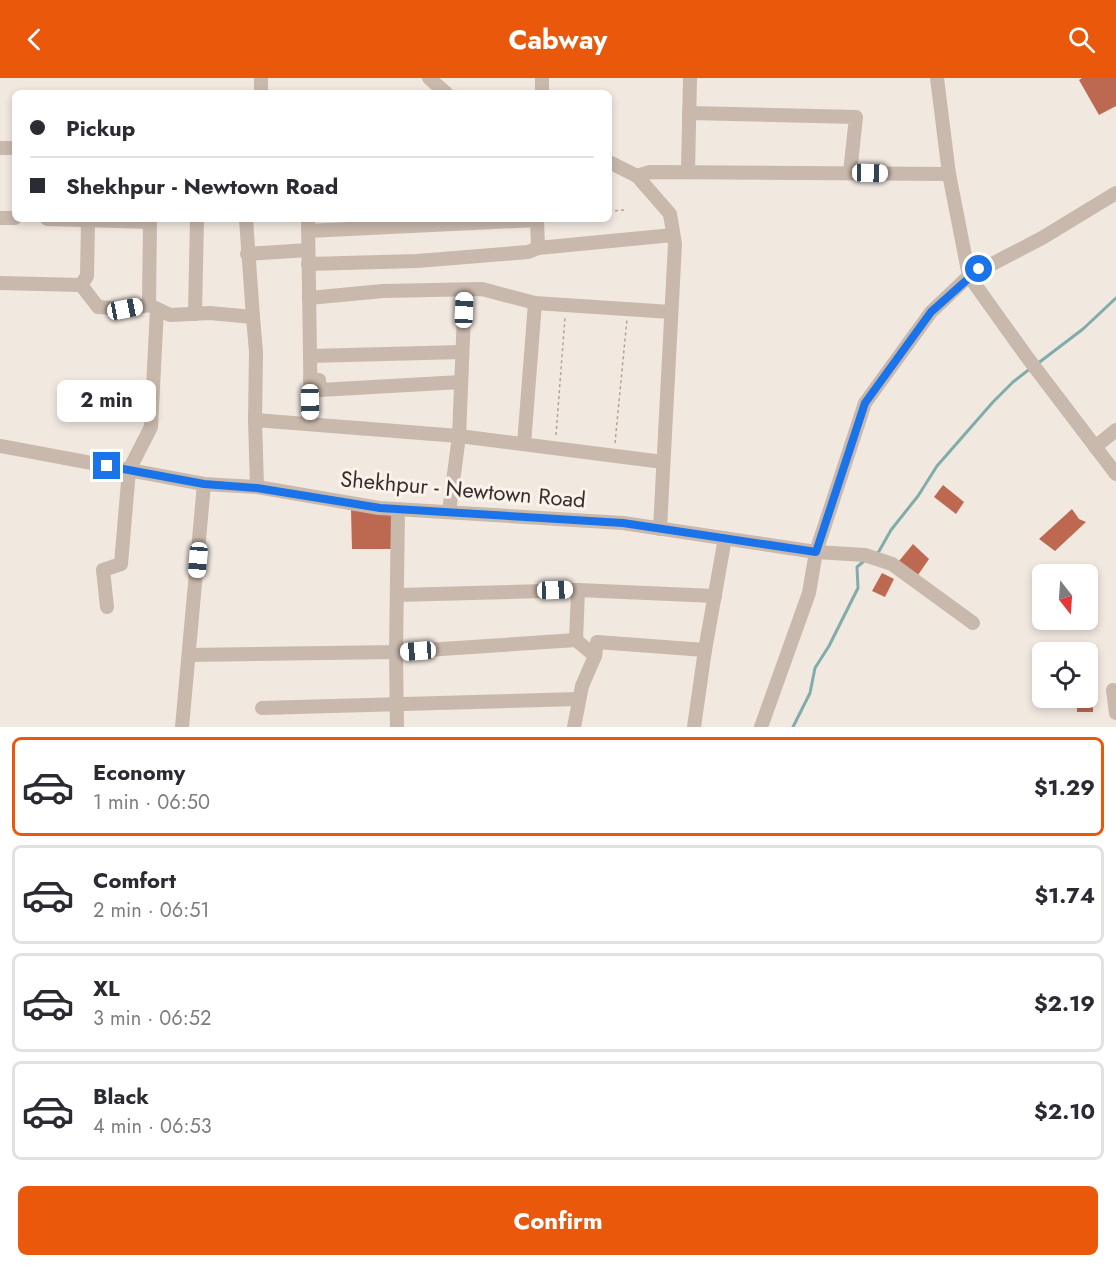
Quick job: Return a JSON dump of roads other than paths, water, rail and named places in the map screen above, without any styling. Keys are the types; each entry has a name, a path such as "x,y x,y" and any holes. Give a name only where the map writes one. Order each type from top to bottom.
{"street":[{"path":"429,78 443,90"},
{"path":"688,171 690,78"},
{"path":"938,78 949,174 969,276 1116,474"},
{"path":"689,113 856,117 850,173"},
{"path":"612,164 637,176 670,214 675,244 660,529"},
{"path":"637,176 650,172 688,171 949,174"},
{"path":"761,727 809,593 816,552 865,403 931,312 969,276 1042,238 1116,193"},
{"path":"81,285 87,276 88,222"},
{"path":"107,607 102,570 121,564 129,470 151,428 153,307 150,222"},
{"path":"195,314 197,222"},
{"path":"246,222 256,352 257,488"},
{"path":"310,424 308,225 422,222"},
{"path":"537,222 538,248"},
{"path":"248,254 428,260 528,252 538,248 673,235"},
{"path":"0,283 81,285"},
{"path":"81,285 98,307 125,309 153,307 170,315 253,317"},
{"path":"449,512 459,436 465,290"},
{"path":"309,298 383,291 482,290 535,303 671,312"},
{"path":"524,444 535,303"},
{"path":"310,356 462,352"},
{"path":"310,379 319,380 320,390 461,382"},
{"path":"255,420 459,436 663,462"},
{"path":"1095,447 1116,430"},
{"name":"Shekhpur - Newtown Road","path":"0,446 204,484 257,488 380,508 623,523 816,552 865,555 892,564 973,623"},
{"path":"182,727 204,484"},
{"path":"397,727 398,509"},
{"path":"694,727 725,538"},
{"path":"397,595 578,590 715,596"},
{"path":"576,640 578,590"},
{"path":"189,655 396,652 576,640 595,656"},
{"path":"574,727 582,686 595,656 597,642 705,650"},
{"path":"1113,690 1116,713"},
{"path":"262,708 579,699"}],"waterway":[{"path":"1037,364 1083,329 1116,298"},
{"path":"878,553 891,530 918,496 937,466 993,402 1031,368"},
{"path":"793,727 810,693 815,668 829,646 858,588 857,567 864,561"}]}
